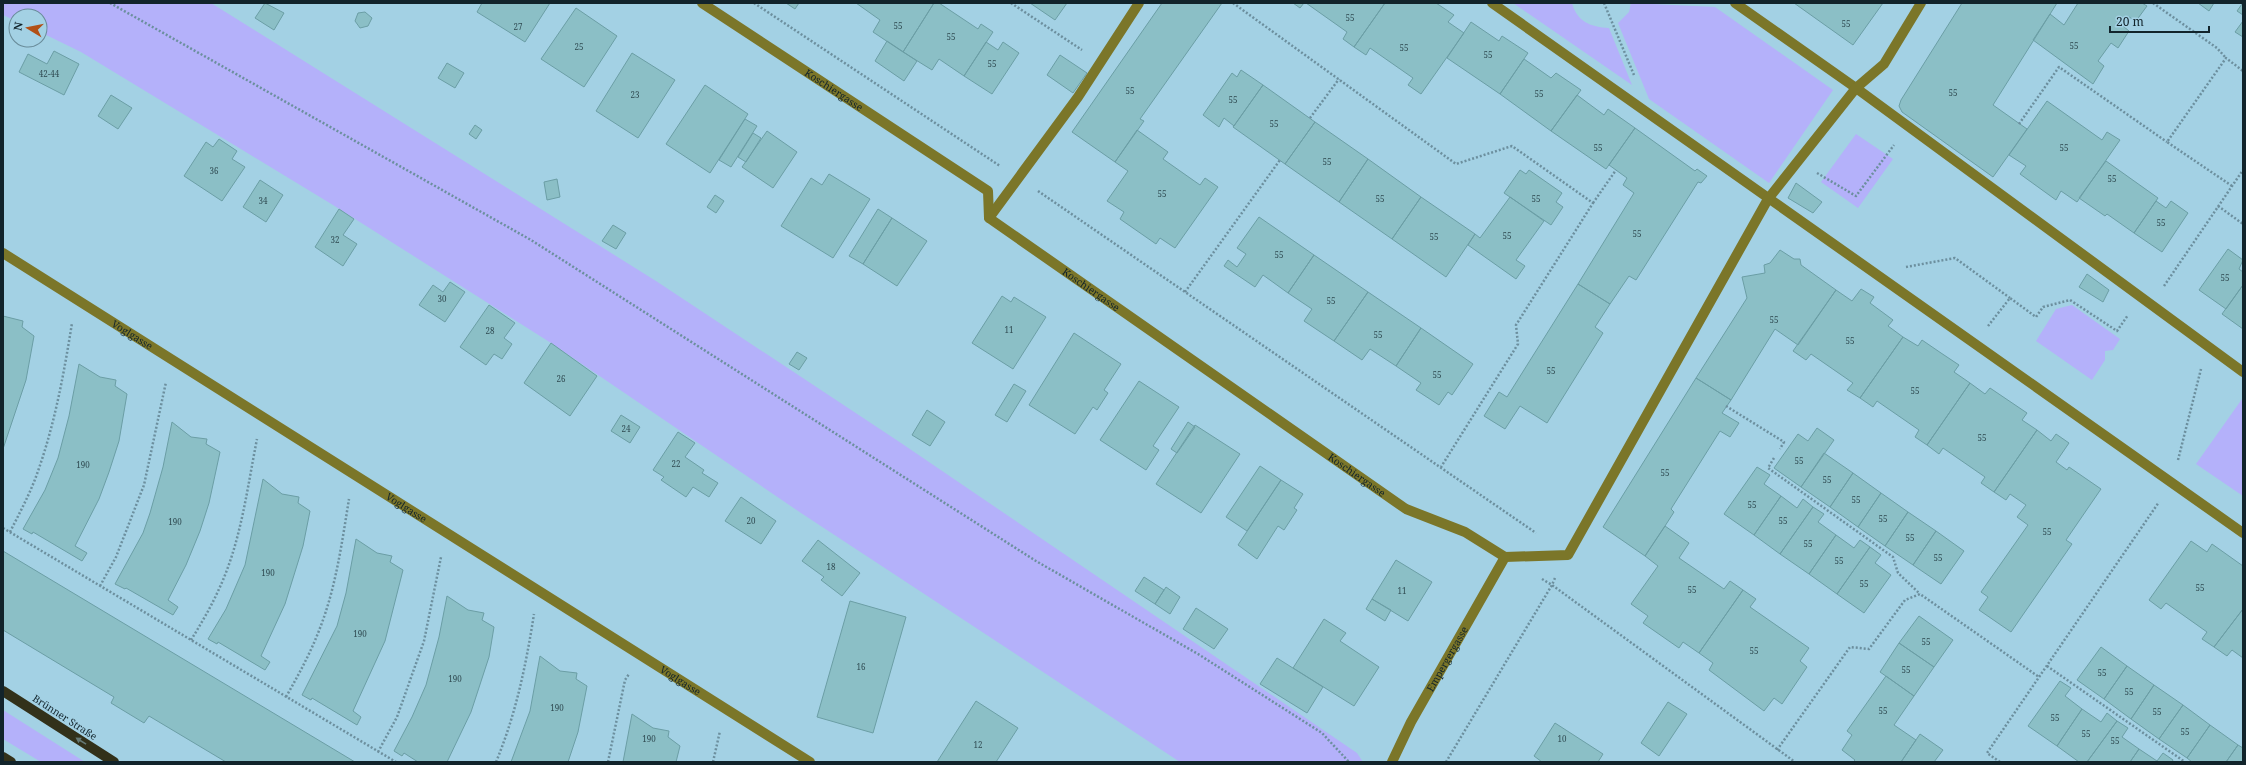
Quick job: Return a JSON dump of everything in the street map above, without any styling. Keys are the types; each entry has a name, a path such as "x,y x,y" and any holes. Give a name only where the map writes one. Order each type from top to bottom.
{"main road":[{"name":"Brünner Straße","path":"3,691 114,762"},
{"path":"3,757 11,762"}],"street":[{"name":"Koschiergasse","path":"702,3 988,191 988,218 1406,509 1465,532 1505,557"},
{"path":"988,218 1078,97 1139,3"},
{"path":"1492,3 1768,199 2173,482 2243,533"},
{"path":"1735,3 1856,88 2243,372"},
{"path":"1505,557 1568,555 1768,199 1856,88 1884,64 1921,3"},
{"name":"Voglgasse","path":"3,252 810,762"},
{"name":"Empergergasse","path":"1392,762 1411,722 1505,557"}],"path":[{"path":"110,3 531,240 1036,561 1205,658 1322,733 1349,762"},
{"path":"754,3 1018,178 1537,534"},
{"path":"1011,3 1100,62"},
{"path":"1233,3 1456,164 1512,146 1593,203"},
{"path":"1604,3 1636,80"},
{"path":"2152,3 2217,48 2226,58 2243,71"},
{"path":"2167,142 2226,58"},
{"path":"2020,124 2059,67 2232,186"},
{"path":"1310,118 1339,79"},
{"path":"1798,161 1856,196 1908,126"},
{"path":"1185,292 1280,160"},
{"path":"1441,468 1518,344 1516,325 1593,203 1616,170"},
{"path":"2151,304 2243,170"},
{"path":"2218,206 2243,224"},
{"path":"1874,273 1955,258 2036,317 2043,307 2070,300 2116,331 2125,320"},
{"path":"1975,344 2010,298"},
{"path":"10,532 38,472 49,439 64,375 76,299"},
{"path":"2000,762 1987,753 2173,482 2206,346"},
{"path":"100,586 116,557 144,485 171,358"},
{"path":"1726,406 1784,442 1780,449"},
{"path":"192,640 220,588 240,529 261,415"},
{"path":"1774,458 1768,468 1893,557 1898,574 1920,594 2039,677"},
{"path":"286,697 305,663 321,626 332,589 353,474"},
{"path":"3,528 396,762"},
{"path":"378,752 397,717 424,641 447,532"},
{"path":"1538,577 1552,585 1795,762"},
{"path":"1446,762 1552,585"},
{"path":"496,762 508,733 519,694 538,590"},
{"path":"1777,750 1850,647 1868,649 1905,600 1920,594"},
{"path":"608,762 625,680 642,656"},
{"path":"2047,666 2185,762"},
{"path":"713,762 725,708"}],"shaded area":[{"path":"3,3 211,3 656,281 901,443 1357,753 1363,762 1180,762 801,513 551,343 333,205 81,52 48,36 48,8 8,8 8,17 3,15"},
{"path":"1513,3 1572,3 1577,15 1581,19 1591,25 1609,28 1632,85"},
{"path":"1631,3 1715,7 1833,90 1769,183 1649,99 1618,23 1629,12"},
{"path":"1856,134 1893,159 1858,208 1821,182"},
{"path":"2072,305 2120,339 2113,350 2105,351 2105,360 2092,380 2036,341 2056,309"},
{"path":"2242,399 2243,400 2243,496 2196,464"},
{"path":"3,710 85,762 41,762 3,739"}],"building":[{"path":"265,3 284,13 274,30 255,18"},
{"path":"482,3 550,3 525,42 477,12"},
{"path":"786,3 799,3 795,9"},
{"path":"856,3 934,3 903,52 873,32 880,20"},
{"path":"934,3 939,3 978,29 981,24 993,32 964,76 939,59 932,70 903,52"},
{"path":"1030,3 1067,3 1055,20"},
{"path":"1162,3 1222,3 1140,119 1144,121 1115,162 1072,132"},
{"path":"1293,3 1304,3 1300,8"},
{"path":"1306,3 1385,3 1354,47 1343,39 1347,32"},
{"path":"1385,3 1436,3 1454,15 1448,22 1464,33 1421,94 1408,85 1413,78 1370,48 1366,55 1354,47"},
{"path":"1794,3 1883,3 1853,45"},
{"path":"1962,3 2057,3 1993,105 2027,129 1993,177 1902,112 1899,106 1901,100"},
{"path":"2078,3 2142,3 2147,6 2136,21 2129,17 2123,26 2129,31 2118,48 2111,43 2098,61 2104,66 2093,84 2033,40 2050,14 2064,25"},
{"path":"2198,3 2214,3 2209,11"},
{"path":"2240,3 2243,3 2243,15 2237,11 2242,4"},
{"path":"576,8 617,36 584,87 541,59"},
{"path":"365,12 372,18 368,26 360,28 355,21 358,13"},
{"path":"2243,21 2243,37 2235,32"},
{"path":"1471,22 1499,41 1502,36 1528,53 1500,94 1447,58"},
{"path":"887,41 917,61 904,81 875,61"},
{"path":"986,42 998,50 1003,42 1019,53 992,94 964,76"},
{"path":"54,51 79,64 64,95 19,72 28,54 47,64"},
{"path":"632,53 675,80 638,138 596,111"},
{"path":"1060,55 1087,73 1073,93 1047,75"},
{"path":"1524,59 1551,78 1556,73 1581,90 1551,131 1500,94"},
{"path":"447,63 464,73 455,88 438,78"},
{"path":"1241,70 1263,85 1234,126 1224,118 1219,127 1203,115 1232,73 1237,77"},
{"path":"705,85 748,114 710,173 666,144"},
{"path":"1263,85 1315,122 1285,164 1233,127"},
{"path":"111,95 132,108 118,129 98,116"},
{"path":"1577,95 1604,115 1608,109 1635,128 1606,169 1551,131"},
{"path":"2047,101 2102,140 2107,132 2120,140 2077,202 2061,191 2056,200 2020,174 2026,166 2009,155"},
{"path":"745,119 757,126 731,167 719,160"},
{"path":"1315,122 1368,159 1339,202 1285,164"},
{"path":"475,125 482,130 476,139 469,134"},
{"path":"1635,128 1695,171 1697,169 1707,176 1701,183 1698,182 1636,280 1629,276 1610,304 1578,284 1634,193 1623,185 1627,178 1609,165"},
{"path":"1137,130 1168,152 1163,159 1200,185 1205,178 1218,187 1175,248 1160,238 1156,244 1120,219 1124,212 1107,201 1128,171 1115,162"},
{"path":"767,131 797,152 773,188 742,167"},
{"path":"753,133 761,138 746,162 738,157"},
{"path":"219,139 237,151 232,159 245,167 222,201 184,176 206,142 213,147"},
{"path":"1368,159 1421,197 1392,239 1339,202"},
{"path":"2106,161 2158,198 2134,233 2107,214 2105,216 2079,198"},
{"path":"1520,170 1526,174 1529,170 1562,193 1556,202 1563,207 1551,225 1504,193"},
{"path":"829,174 870,199 833,258 781,226 811,178 822,185"},
{"path":"557,179 560,197 547,200 544,182"},
{"path":"260,180 283,195 266,222 243,207"},
{"path":"1796,183 1822,202 1813,213 1788,198"},
{"path":"715,195 724,201 716,213 707,207"},
{"path":"1421,197 1475,234 1446,277 1392,239"},
{"path":"1510,197 1544,221 1516,260 1525,266 1516,279 1468,245 1475,234 1480,238"},
{"path":"2156,201 2166,208 2171,201 2188,213 2162,252 2134,233"},
{"path":"339,209 354,219 343,235 357,244 343,266 315,247"},
{"path":"878,209 892,218 863,264 849,256"},
{"path":"1259,217 1314,255 1288,293 1263,275 1255,287 1224,266 1228,260 1237,267 1246,254 1237,248"},
{"path":"892,218 927,241 897,286 863,264"},
{"path":"613,225 626,233 616,249 602,241"},
{"path":"2228,249 2243,260 2239,269 2243,272 2243,285 2226,309 2199,290"},
{"path":"1780,250 1794,259 1800,259 1801,265 1836,290 1798,345 1775,329 1731,400 1696,378 1747,298 1742,277 1765,273 1764,265 1770,263"},
{"path":"1314,255 1368,292 1334,341 1304,321 1312,309 1288,293"},
{"path":"2087,274 2109,290 2103,302 2079,287"},
{"path":"450,282 465,292 445,322 419,305 433,285 443,292"},
{"path":"1578,284 1610,304 1595,327 1603,333 1547,423 1520,406 1505,429 1484,416 1499,392 1507,397"},
{"path":"2243,285 2243,329 2222,314"},
{"path":"1861,289 1874,297 1870,303 1893,320 1888,326 1903,337 1860,398 1847,390 1853,383 1811,354 1806,360 1793,351 1836,290 1852,301"},
{"path":"1368,292 1421,328 1396,366 1370,349 1362,360 1334,341"},
{"path":"1002,296 1011,302 1014,297 1046,317 1013,369 972,343"},
{"path":"489,305 515,323 504,338 512,344 502,359 494,354 486,365 460,347"},
{"path":"3,316 23,321 22,327 34,336 26,380 3,449"},
{"path":"1421,328 1473,364 1452,395 1448,392 1439,405 1416,390 1421,383 1396,366"},
{"path":"1074,333 1121,364 1104,390 1108,393 1097,410 1093,407 1075,434 1029,405"},
{"path":"1903,337 1918,346 1922,340 1959,365 1954,372 1970,383 1927,445 1915,437 1919,430 1877,401 1873,407 1860,398"},
{"path":"551,343 597,376 570,416 524,383"},
{"path":"797,352 807,358 799,370 789,364"},
{"path":"79,364 100,377 116,380 115,386 127,394 119,441 109,472 99,499 75,546 87,553 82,561 33,532 32,534 23,529 45,490 58,458 69,416"},
{"path":"1696,378 1731,400 1722,413 1739,423 1730,437 1720,431 1671,509 1674,512 1645,556 1603,527"},
{"path":"1139,381 1179,407 1153,446 1159,450 1146,470 1100,440"},
{"path":"1970,383 1985,394 1990,388 2027,413 2022,420 2037,430 1994,492 1981,483 1985,477 1943,448 1939,454 1927,445"},
{"path":"1014,384 1026,391 1007,422 995,415"},
{"path":"927,410 945,422 930,446 912,435"},
{"path":"621,415 640,427 630,443 611,431"},
{"path":"172,422 191,437 207,439 206,444 220,452 209,503 200,531 186,565 168,600 178,607 173,615 126,588 125,589 115,584 143,533 163,467"},
{"path":"1188,422 1195,427 1177,453 1171,449"},
{"path":"1195,425 1240,454 1201,513 1156,484"},
{"path":"1817,428 1834,440 1801,487 1774,468 1798,434 1808,441"},
{"path":"2037,430 2051,441 2056,434 2069,443 2056,462 2067,470 2069,467 2101,489 2066,540 2072,544 2011,632 1979,610 1988,597 1981,592 2028,525 2017,517 2026,505 2010,494 2006,500 1994,492"},
{"path":"678,432 695,443 685,457 704,470 702,473 718,483 709,497 693,487 686,497 661,480 664,477 653,470"},
{"path":"1824,453 1853,473 1830,507 1801,487"},
{"path":"1260,466 1281,480 1247,531 1226,517"},
{"path":"1757,467 1770,475 1764,484 1781,496 1754,535 1724,514"},
{"path":"1853,473 1881,493 1858,527 1830,507"},
{"path":"263,479 282,494 299,497 298,503 310,511 303,546 285,604 261,656 270,662 265,670 218,642 217,644 208,639 226,609 245,565"},
{"path":"1281,480 1303,494 1294,508 1297,510 1284,530 1278,526 1257,559 1238,545"},
{"path":"1881,493 1908,512 1885,546 1858,527"},
{"path":"1781,496 1797,508 1803,499 1813,507 1780,554 1754,535"},
{"path":"741,497 776,521 761,544 725,521"},
{"path":"1813,507 1824,514 1818,522 1836,535 1809,574 1780,554"},
{"path":"1908,512 1936,531 1913,565 1885,546"},
{"path":"1665,526 1689,543 1679,558 1724,589 1730,581 1743,590 1699,653 1683,642 1679,648 1643,623 1648,616 1631,604 1658,566 1645,556"},
{"path":"1936,531 1964,551 1941,584 1913,565"},
{"path":"1836,535 1854,548 1860,540 1870,547 1837,594 1809,574"},
{"path":"356,539 377,553 392,556 390,562 403,570 385,641 353,711 361,717 357,725 312,698 311,700 302,695 337,626 346,593"},
{"path":"818,540 860,573 842,596 821,580 824,577 802,561"},
{"path":"2191,541 2207,552 2212,544 2243,566 2243,609 2214,647 2202,639 2207,632 2166,603 2161,609 2149,600"},
{"path":"1870,547 1881,555 1875,563 1891,575 1864,613 1837,594"},
{"path":"3,551 355,762 226,762 149,716 144,723 111,703 114,697 3,630"},
{"path":"1396,560 1432,582 1408,621 1372,599"},
{"path":"1144,577 1164,590 1155,604 1135,591"},
{"path":"1166,587 1180,597 1170,614 1155,604"},
{"path":"1743,590 1756,599 1750,607 1809,648 1800,661 1807,667 1782,704 1774,698 1764,711 1709,670 1713,663 1699,653"},
{"path":"447,596 468,610 484,613 482,620 494,627 489,657 471,712 447,762 418,762 404,753 402,756 394,751 412,717 426,685 439,637"},
{"path":"1372,599 1391,610 1385,621 1366,609"},
{"path":"850,601 906,617 873,733 817,717"},
{"path":"1196,608 1228,629 1214,649 1183,629"},
{"path":"2243,609 2243,658 2232,650 2227,656 2214,647"},
{"path":"1919,616 1953,640 1934,667 1899,643"},
{"path":"1324,619 1346,633 1340,641 1379,667 1354,706 1293,668"},
{"path":"1899,643 1934,667 1914,696 1880,672"},
{"path":"2101,647 2127,666 2104,699 2077,680"},
{"path":"540,656 560,671 577,673 576,679 587,686 578,732 568,762 511,762 530,711"},
{"path":"1277,658 1323,687 1307,713 1260,684"},
{"path":"2127,666 2154,685 2131,719 2104,699"},
{"path":"1886,676 1914,696 1894,725 1916,740 1901,762 1853,762 1855,760 1842,750 1852,735 1847,731"},
{"path":"2060,681 2071,688 2065,696 2082,709 2057,746 2028,726"},
{"path":"2154,685 2183,705 2159,739 2131,719"},
{"path":"976,701 1018,728 996,762 937,762"},
{"path":"1668,702 1687,714 1659,756 1641,743"},
{"path":"2183,705 2210,725 2187,758 2159,739"},
{"path":"2082,709 2101,722 2107,713 2117,721 2087,762 2079,762 2057,746"},
{"path":"632,714 653,728 669,731 668,737 680,746 676,762 623,762"},
{"path":"2117,721 2128,728 2122,737 2139,749 2130,762 2087,762"},
{"path":"1555,723 1603,754 1598,762 1542,762 1534,756"},
{"path":"2210,725 2238,745 2226,762 2192,762 2187,758"},
{"path":"1920,734 1943,750 1934,762 1901,762"},
{"path":"2238,745 2243,748 2243,762 2226,762"},
{"path":"2139,749 2157,761 2163,753 2173,760 2172,762 2130,762"}]}
